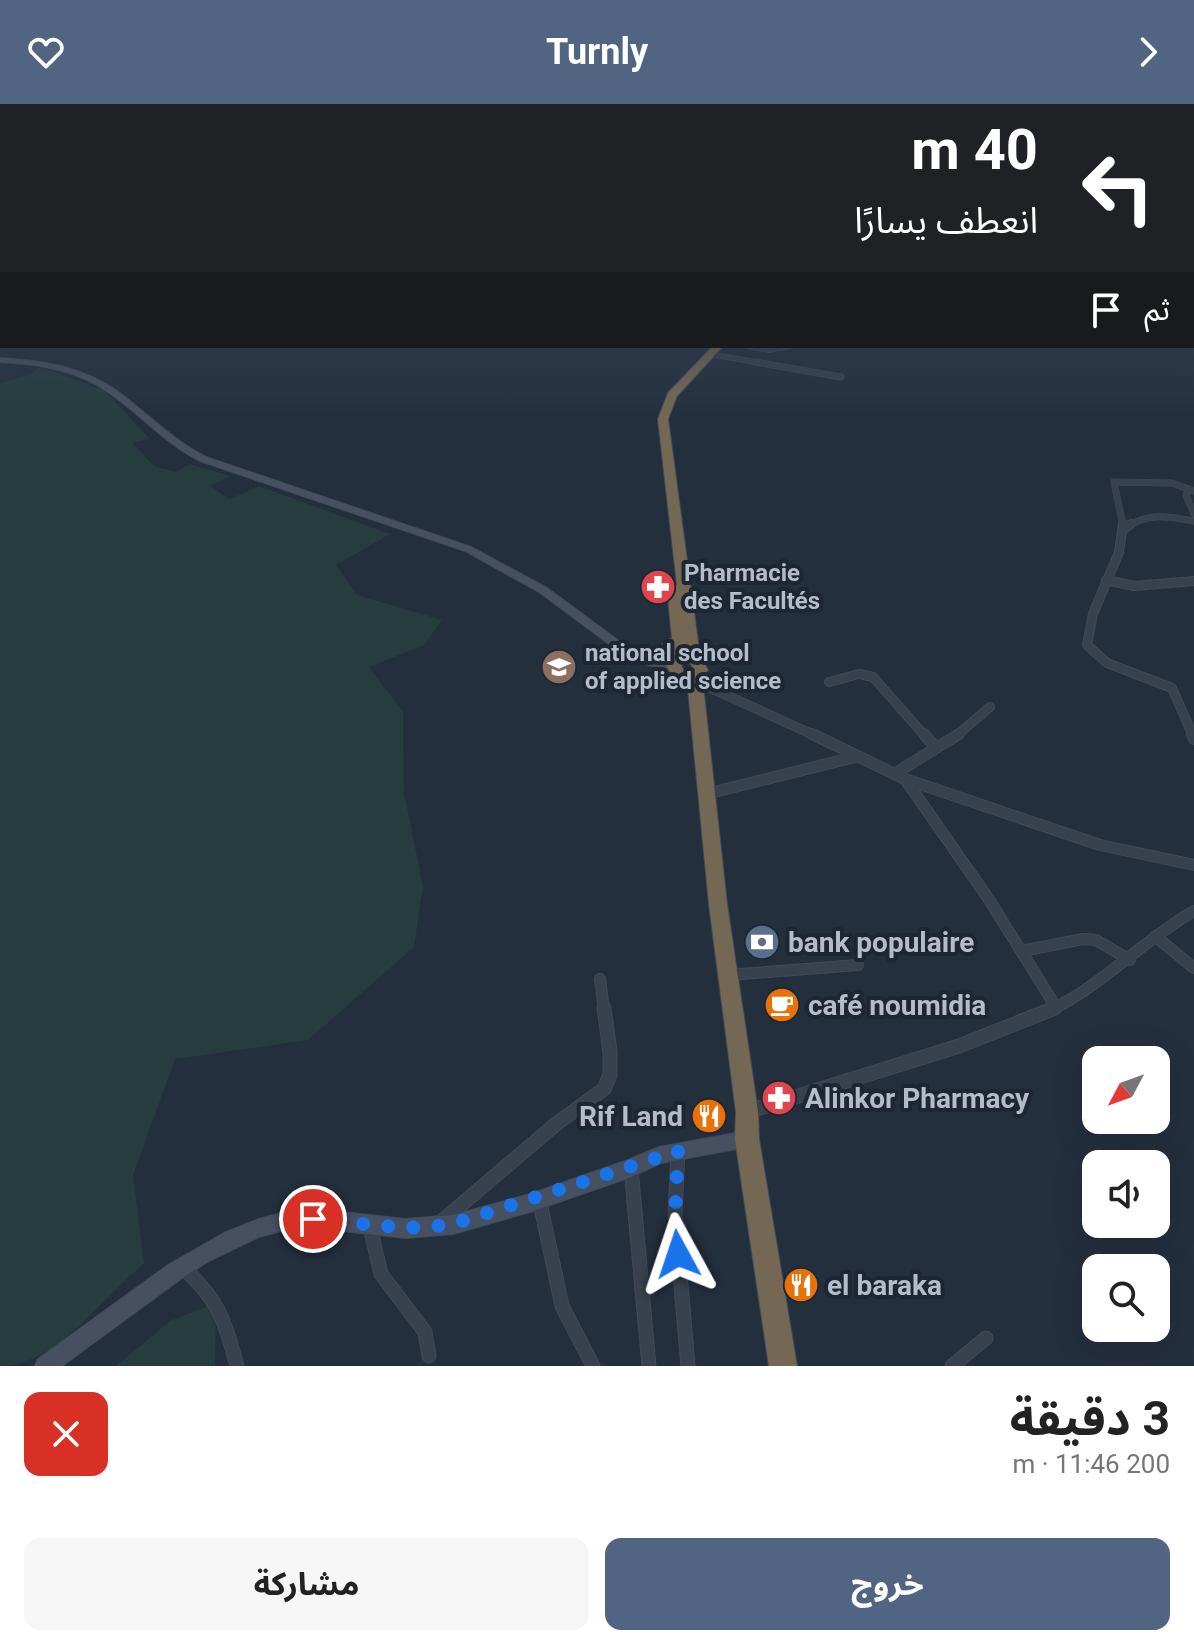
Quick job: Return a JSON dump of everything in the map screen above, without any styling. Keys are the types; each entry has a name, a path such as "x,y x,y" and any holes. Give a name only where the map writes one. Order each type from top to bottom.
{"highway":[{"path":"712,349 665,392 659,401 655,419 679,640 706,794 747,1112 747,1139 783,1366"},
{"path":"686,672 663,419 672,395 712,349"},
{"path":"644,653 665,649 679,640"}],"street":[{"path":"758,348 780,348"},
{"path":"712,349 841,377"},
{"path":"0,360 50,365 83,375 113,393 177,447 203,459 482,555 543,590 642,661 686,672"},
{"path":"1192,490 1172,483 1114,482 1124,529 1119,552 1093,614 1088,647 1107,663 1172,688 1194,739"},
{"path":"1192,490 1186,495 1194,514"},
{"path":"1124,529 1134,520 1148,515 1194,521"},
{"path":"1106,580 1134,586 1194,581"},
{"path":"624,650 644,653 686,672 899,777 1100,845 1194,865"},
{"path":"829,682 859,674 873,677 936,748"},
{"path":"899,777 964,731 990,707"},
{"path":"706,794 855,757"},
{"path":"899,777 1022,951 1056,1007"},
{"path":"747,1112 804,1097 967,1044 1056,1007 1130,960 1155,936 1194,911"},
{"path":"1155,936 1194,968"},
{"path":"1022,951 1083,939 1096,940 1130,960"},
{"path":"728,975 858,965"},
{"path":"435,1227 556,1124 604,1089 610,1075 610,1052 600,979"},
{"path":"45,1366 182,1267 222,1243 289,1219 405,1228 435,1227 479,1218 631,1168 659,1155 747,1139"},
{"path":"678,1151 675,1215 688,1366"},
{"path":"631,1168 649,1366"},
{"path":"539,1198 562,1306 593,1366"},
{"path":"369,1223 381,1274 425,1332 429,1356"},
{"path":"182,1267 211,1290 220,1306 237,1366"},
{"path":"952,1366 986,1338"}],"green space":[{"path":"40,367 105,391 150,439 132,443 154,466 176,472 190,464 230,476 210,486 230,499 259,486 390,534 336,565 357,595 442,620 424,645 369,667 403,712 404,793 423,886 414,947 308,1040 175,1059 133,1175 144,1264 60,1342 41,1355 21,1363 0,1366 0,383 29,375"},
{"path":"216,1303 215,1366 116,1366 170,1321"}],"place":[{"name":"Pharmacie des Facultés","path":"658,587"},
{"name":"national school of applied science","path":"559,667"},
{"name":"bank populaire","path":"762,942"},
{"name":"café noumidia","path":"782,1005"},
{"name":"Alinkor Pharmacy","path":"779,1098"},
{"name":"Rif Land","path":"709,1116"},
{"name":"el baraka","path":"801,1285"}],"route":[{"path":"313,1219 405,1228 450,1225 493,1214 678,1151 675,1215 678,1254"}]}
